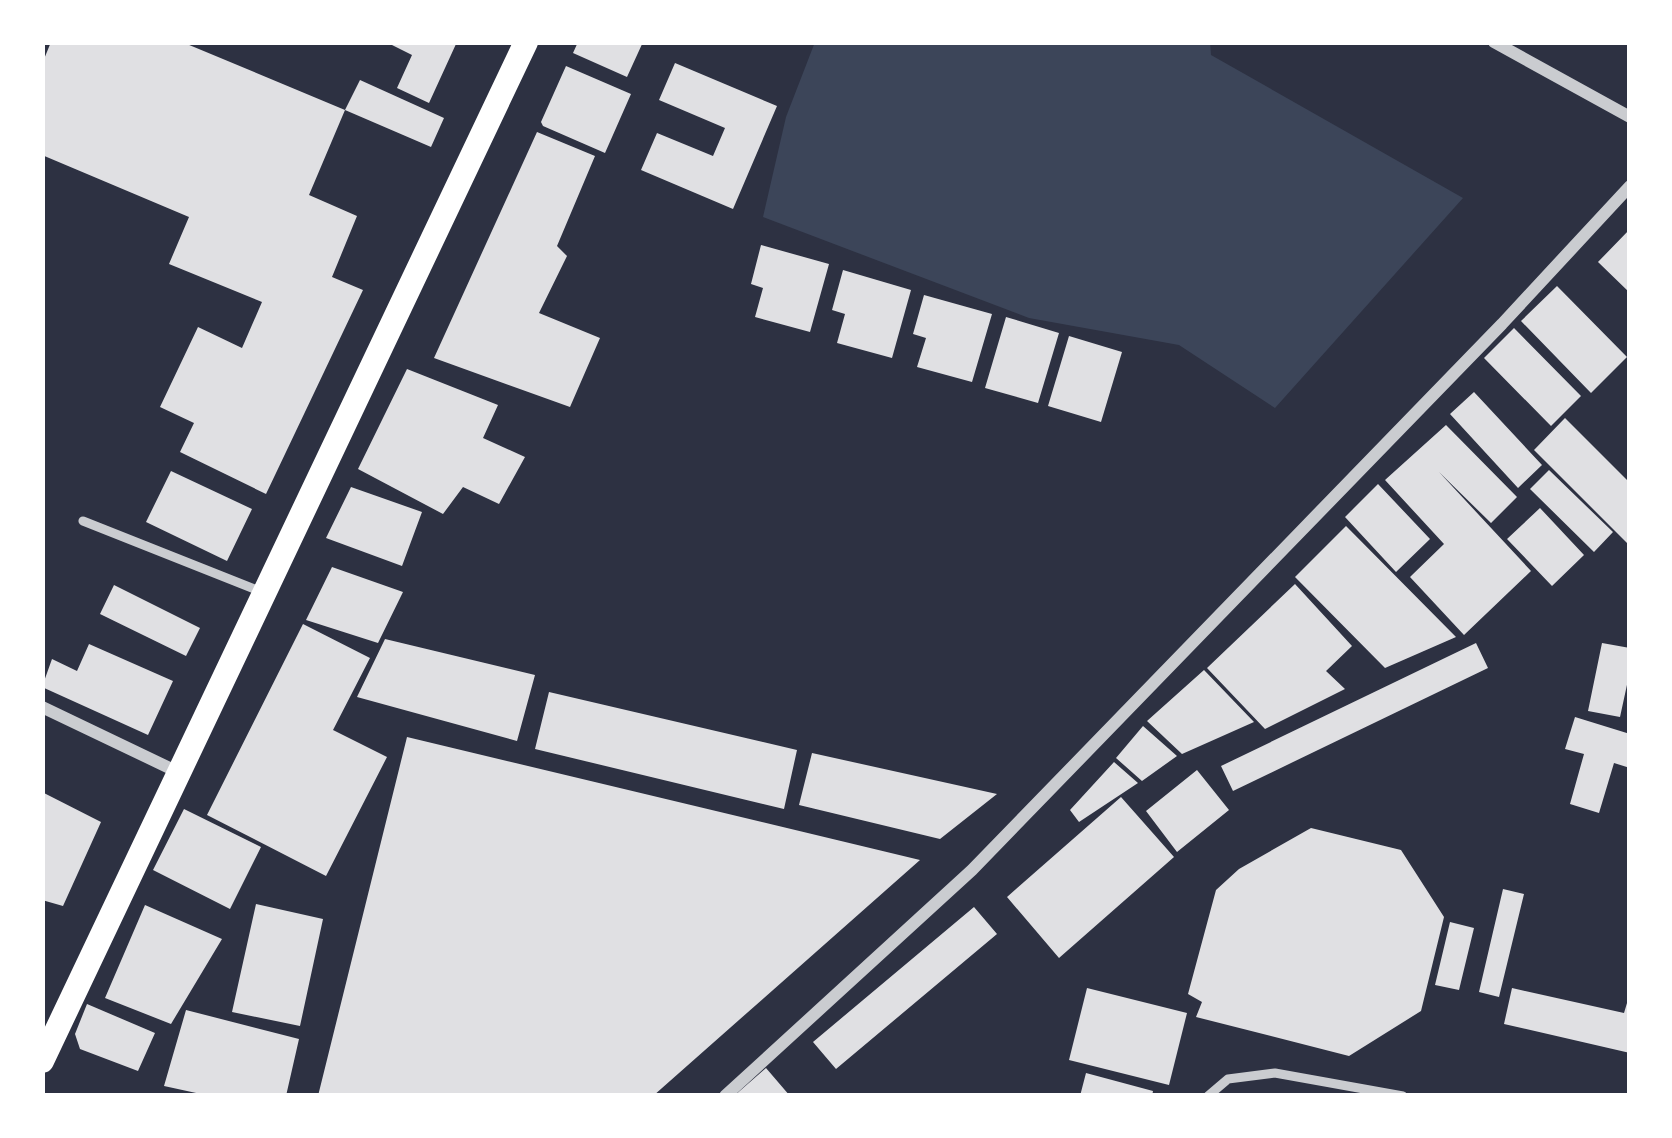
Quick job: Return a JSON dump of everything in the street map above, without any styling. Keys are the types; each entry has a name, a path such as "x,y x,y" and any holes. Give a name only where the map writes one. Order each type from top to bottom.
{"main road":[{"path":"42,1061 526,42"}],"street":[{"path":"1494,42 1630,117"},
{"path":"724,1096 972,870 1630,186"},
{"path":"42,707 179,772"}],"lane":[{"path":"83,521 264,593"},
{"path":"1208,1096 1228,1079 1275,1072 1402,1096"}],"shaded area":[{"path":"815,42 1210,42 1211,55 1463,198 1275,408 1179,345 1029,318 763,217 786,117"}],"building":[{"path":"51,42 182,42 345,110 309,195 357,216 332,277 363,290 266,494 180,452 194,423 160,407 198,327 242,348 262,302 169,264 189,217 42,155 42,64"},
{"path":"386,42 456,44 429,103 397,88 412,55"},
{"path":"578,42 643,42 627,77 573,53"},
{"path":"675,63 777,106 733,209 641,170 657,133 713,156 725,128 659,100"},
{"path":"566,66 631,94 605,153 541,122"},
{"path":"360,80 444,118 431,147 345,110"},
{"path":"537,132 595,156 557,246 567,256 539,313 600,338 570,407 434,358"},
{"path":"1630,229 1630,293 1598,262"},
{"path":"761,245 829,264 810,332 755,317 763,288 751,284"},
{"path":"843,270 911,290 892,358 837,343 845,314 832,310"},
{"path":"1557,286 1627,357 1591,393 1521,321"},
{"path":"924,295 992,314 972,382 917,367 926,338 913,334"},
{"path":"1006,317 1059,333 1038,403 985,388"},
{"path":"1514,328 1581,396 1551,426 1484,358"},
{"path":"1069,336 1122,352 1101,422 1048,406"},
{"path":"407,369 498,405 483,438 525,457 499,504 463,487 443,514 358,469"},
{"path":"1474,392 1542,465 1518,488 1450,414"},
{"path":"1565,418 1630,483 1630,546 1534,450"},
{"path":"1446,425 1517,497 1491,523 1439,472 1531,571 1464,635 1410,577 1444,544 1385,480"},
{"path":"1549,470 1613,532 1594,552 1530,489"},
{"path":"171,471 252,509 227,561 146,522"},
{"path":"1378,484 1430,539 1396,572 1345,517"},
{"path":"351,487 422,512 402,566 326,538"},
{"path":"1540,508 1584,555 1552,586 1507,539"},
{"path":"1346,526 1456,637 1385,668 1295,577"},
{"path":"332,567 403,592 378,643 306,620"},
{"path":"1295,584 1352,646 1326,671 1345,689 1265,729 1207,668"},
{"path":"114,585 200,628 186,656 100,614"},
{"path":"303,624 370,658 333,730 387,757 326,876 207,815"},
{"path":"385,639 535,675 517,741 357,697"},
{"path":"1476,643 1488,668 1233,791 1221,766"},
{"path":"1602,643 1630,648 1620,717 1588,711"},
{"path":"89,644 173,681 148,735 42,687 52,659 77,671"},
{"path":"1204,670 1254,722 1182,754 1147,721"},
{"path":"549,692 797,750 784,809 535,749"},
{"path":"1575,717 1630,734 1630,768 1614,763 1599,813 1570,804 1584,754 1565,749"},
{"path":"1143,726 1177,756 1142,781 1116,758"},
{"path":"407,737 920,860 653,1096 318,1096"},
{"path":"812,753 997,794 940,839 799,805"},
{"path":"1114,762 1138,783 1079,822 1070,810"},
{"path":"1197,770 1229,810 1177,852 1146,811"},
{"path":"42,792 101,822 63,906 42,900"},
{"path":"1121,797 1174,857 1059,958 1007,897"},
{"path":"184,809 261,847 230,909 153,870"},
{"path":"1311,828 1401,850 1444,917 1421,1011 1349,1056 1196,1017 1202,1002 1188,994 1216,890 1239,869"},
{"path":"1503,889 1524,894 1499,997 1479,992"},
{"path":"256,904 323,919 300,1026 232,1012"},
{"path":"145,905 222,939 171,1024 105,998"},
{"path":"974,907 997,934 836,1069 813,1042"},
{"path":"1450,922 1474,928 1459,990 1435,985"},
{"path":"1087,988 1187,1013 1169,1085 1069,1060"},
{"path":"1512,988 1624,1013 1630,993 1630,1053 1504,1024"},
{"path":"87,1004 155,1033 138,1071 80,1049 75,1034"},
{"path":"186,1010 299,1039 286,1096 210,1096 164,1086"},
{"path":"766,1068 790,1096 734,1096"},
{"path":"1086,1073 1153,1091 1152,1096 1080,1096"}]}
